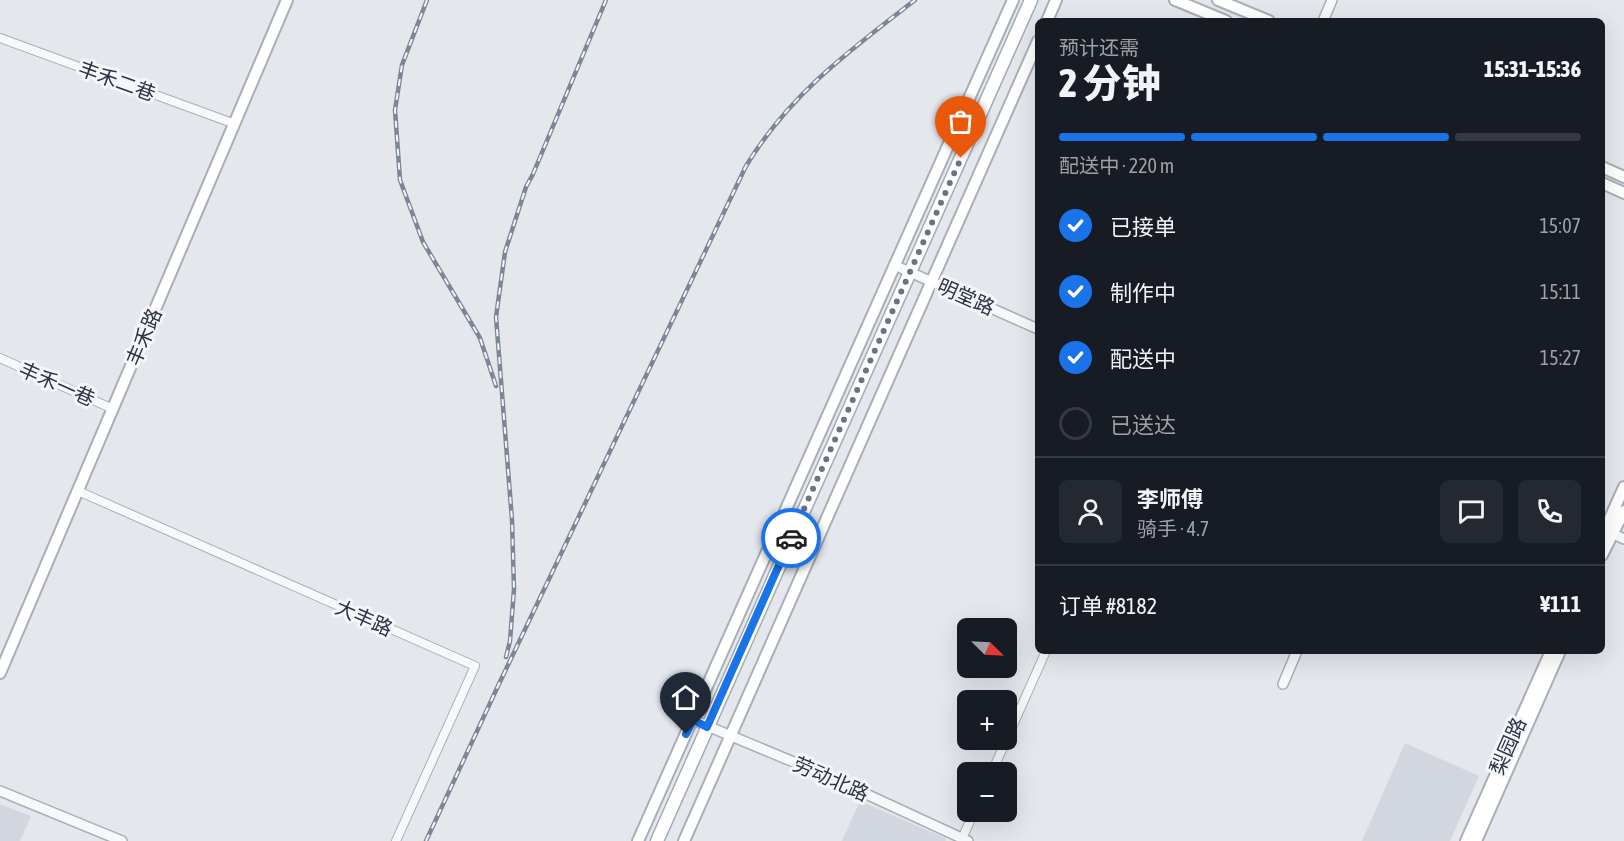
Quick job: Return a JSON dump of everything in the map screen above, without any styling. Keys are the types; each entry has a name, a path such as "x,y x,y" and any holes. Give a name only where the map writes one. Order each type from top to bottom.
{"main road":[{"name":"丰禾路","path":"0,673 287,0"},
{"path":"638,841 1013,0"},
{"path":"914,274 1031,0"},
{"path":"657,841 711,728 1038,0"},
{"path":"1048,18 1056,0"},
{"path":"1175,0 1219,18"},
{"path":"1218,0 1262,18"},
{"path":"684,841 1035,48"},
{"path":"1605,168 1624,177"},
{"path":"1605,184 1624,193"},
{"path":"1607,534 1624,487"},
{"path":"1607,534 1624,511"},
{"name":"梨园路","path":"1466,841 1550,654"},
{"name":"梨园路","path":"1476,841 1559,654"},
{"path":"665,841 711,728"}],"street":[{"path":"1324,18 1332,0"},
{"name":"丰禾二巷","path":"0,38 235,124"},
{"name":"明堂路","path":"894,265 1035,328"},
{"name":"丰禾一巷","path":"0,358 113,409"},
{"name":"大丰路","path":"78,491 475,666 396,841"},
{"path":"1607,534 1624,539"},
{"path":"996,762 1045,654"},
{"path":"1282,684 1296,654"},
{"name":"劳动北路","path":"693,720 827,776 964,840"},
{"path":"0,791 122,841"},
{"path":"964,840 970,822"}],"shaded area":[{"path":"1405,743 1479,776 1450,841 1362,841"},
{"path":"860,801 945,838 946,841 842,841"},
{"path":"0,804 31,816 20,841 0,841"}],"railway":[{"path":"427,0 402,65 395,110 400,180 423,242 480,338 496,386"},
{"path":"506,657 510,641 514,589 512,520 496,317 505,252 526,187 606,0"},
{"path":"426,841 746,166 763,140 801,95 844,56 915,0"}],"way so far":[{"path":"791,538 961,158"}],"route":[{"path":"686,734 693,720 707,727 791,538"}]}
